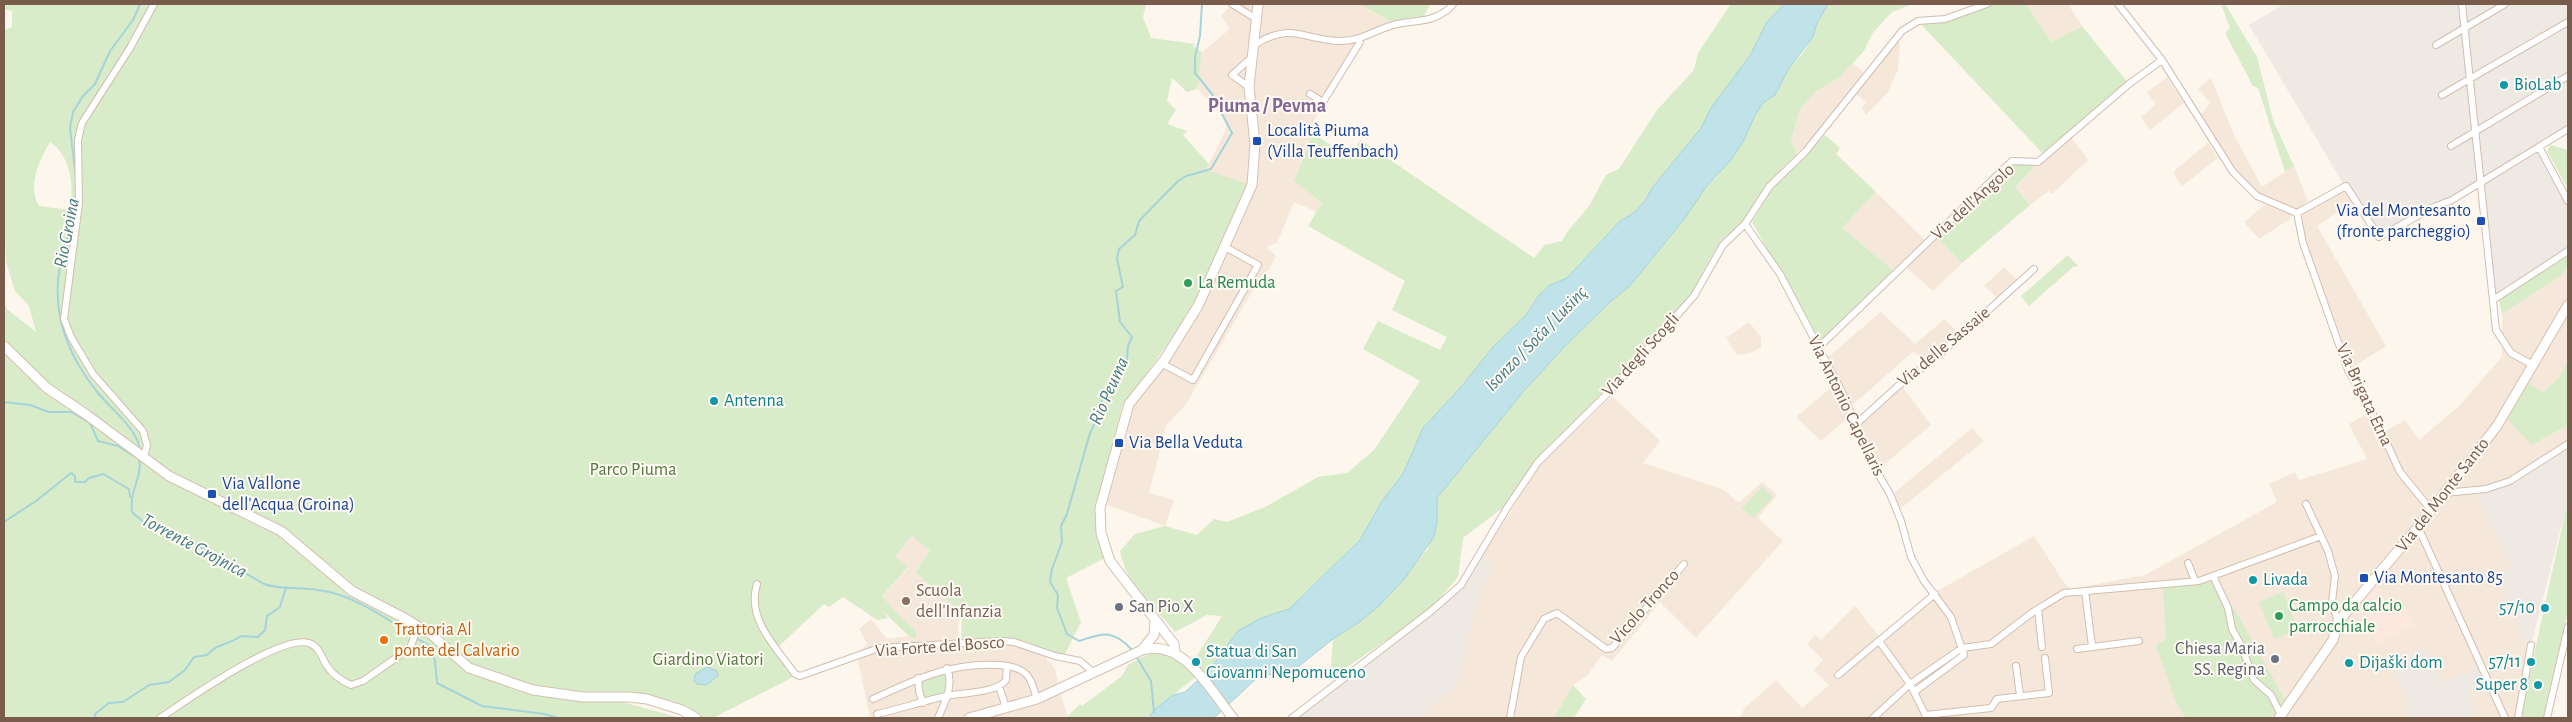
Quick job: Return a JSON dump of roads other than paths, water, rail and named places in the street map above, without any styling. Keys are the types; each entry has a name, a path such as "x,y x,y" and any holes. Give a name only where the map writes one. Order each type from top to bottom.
{"street":[{"path":"144,457 147,444 142,431 93,374 71,337 64,319 79,203 78,140 82,123 130,48 154,4"},
{"path":"1232,4 1255,18"},
{"path":"1175,652 1174,644 1110,561 1101,533 1100,518 1106,484 1129,404 1161,363 1198,306 1252,184 1255,144 1249,87 1258,4"},
{"path":"1253,46 1281,32 1299,33 1332,41 1359,39 1396,24 1433,18 1450,9 1453,4"},
{"name":"Via degli Scogli","path":"1292,718 1430,612 1461,585 1507,508 1538,462 1611,390 1694,296 1723,245 1745,224 1769,187 1806,151 1902,31 1918,21 1945,19 1987,4"},
{"path":"2118,4 2162,60 2233,172 2257,196 2297,213 2346,186 2378,237 2481,183 2568,130"},
{"path":"2462,4 2496,330 2511,353 2533,365"},
{"path":"2436,45 2505,4"},
{"path":"2442,95 2568,22"},
{"path":"1310,94 1323,102 1360,42 1359,39"},
{"path":"1249,87 1232,75 1251,58"},
{"name":"Via dell'Angolo","path":"1818,347 2012,161 2038,162 2129,84 2162,60"},
{"path":"2451,146 2568,76"},
{"path":"2539,147 2568,201"},
{"name":"Via Brigata Etna","path":"2297,213 2303,243 2348,370 2376,420 2400,472 2431,510"},
{"name":"Via Antonio Capellaris","path":"1745,224 1780,274 1843,394 1854,426 1890,494 1917,571 1951,617 1962,648"},
{"path":"1161,363 1193,380 1258,265 1225,247"},
{"path":"2493,300 2568,251"},
{"name":"Via delle Sassaie","path":"1854,426 1898,386 1939,355 2034,269"},
{"name":"Via del Monte Santo","path":"2280,716 2333,640 2338,622 2444,494 2497,426 2568,305"},
{"path":"4,346 47,388 169,476 281,532 352,591 416,634 432,635 469,668 532,690 583,697 647,699 682,710 696,718"},
{"path":"2444,494 2486,489 2510,481 2568,444"},
{"path":"2306,504 2321,536 2335,576 2332,602 2338,622"},
{"path":"2418,526 2505,718"},
{"path":"1873,718 1910,684 1962,648 1991,644 2038,609 2064,593 2195,581 2321,536"},
{"path":"2188,563 2195,581"},
{"name":"Vicolo Tronco","path":"1510,718 1521,657 1544,619 1557,613 1606,649 1612,648 1684,564"},
{"path":"2213,576 2228,608 2232,629 2241,645 2254,680 2271,695 2280,716"},
{"name":"Via Forte del Bosco","path":"757,584 754,609 758,621 795,674 800,676 879,648 1003,641 1014,642 1055,656 1080,661 1094,673"},
{"path":"2085,591 2092,646"},
{"path":"1838,675 1935,594"},
{"path":"2038,609 2042,647"},
{"path":"1141,651 1154,635 1155,620"},
{"path":"2547,718 2568,628"},
{"path":"160,718 219,678 293,643 310,644 318,649 328,667 341,680 351,685 363,681 398,658 410,648 416,634"},
{"path":"1879,641 1910,684 1926,717 1991,708 1997,699 2049,692 2045,658"},
{"path":"2077,648 2139,641"},
{"path":"2518,718 2531,645"},
{"path":"968,718 1037,699 1141,651 1156,647 1175,652 1190,665 1232,718"},
{"path":"1914,692 1964,655 1962,648"},
{"path":"873,699 918,678 948,668 982,664 1007,666 1025,673 1031,680 1037,699"},
{"path":"877,714 948,696 960,696 1000,686 1006,680 1007,666"},
{"path":"2016,666 2020,695"},
{"path":"938,718 948,696 950,682 948,668"},
{"path":"918,678 919,691 923,703"},
{"path":"1000,686 1006,708"}],"water":[{"name":"Isonzo / Soča / Lusinç","path":"1784,4 1828,4 1817,23 1813,37 1789,68 1775,95 1763,103 1755,115 1744,140 1731,160 1706,187 1685,218 1629,287 1611,301 1565,346 1523,392 1437,498 1437,522 1434,537 1405,578 1379,606 1358,623 1333,639 1299,666 1286,672 1259,676 1214,718 1149,718 1154,710 1173,695 1185,692 1209,670 1238,631 1261,618 1289,609 1360,540 1382,501 1403,474 1423,428 1461,387 1492,348 1526,315 1539,295 1550,285 1567,278 1619,222 1635,212 1645,201 1652,188 1701,128 1711,108 1751,54 1767,22"},
{"path":"707,667 717,671 718,676 706,685 697,684 694,681 695,674"}],"waterway":[{"name":"Rio Groina","path":"75,170 70,128 73,112 83,96 95,84 110,51 133,20 140,4"},
{"name":"Rio Peuma","path":"1132,650 1113,636 1095,636 1079,641 1067,634 1057,608 1058,595 1050,582 1052,569 1062,542 1061,526 1067,514 1090,433 1098,417 1097,409 1127,360 1128,346 1132,337 1120,322 1116,291 1123,287 1117,259 1119,249 1135,235 1139,221 1178,181 1186,176 1211,169 1232,133 1212,94 1195,73 1195,57 1200,36 1202,4"},
{"name":"Rio Groina","path":"76,195 58,283 60,317 64,333 70,349 87,379 129,427 138,442 140,450"},
{"name":"Torrente Grojnica","path":"4,402 30,405 49,412 71,412 90,423 98,441 118,446 134,456"},
{"name":"Torrente Grojnica","path":"139,458 139,471 132,497 132,512 148,526 183,537 264,584 277,587 318,590 343,596 367,607 412,635"},
{"path":"4,522 36,501 71,473 75,476 75,482 85,482 89,478 103,474 129,489 130,497"},
{"path":"94,718 96,713 109,703 123,702 149,685 169,682 185,670 194,657 207,655 215,648 241,636 258,637 265,630 267,616 280,607 286,587"},
{"path":"416,638 430,646 435,661 437,683 482,706 544,714 558,718"},
{"name":"Rio Peuma","path":"1136,656 1151,681 1154,712"}],"place":[{"name":"BioLab","path":"2504,85"},
{"name":"Località Piuma (Villa Teuffenbach)","path":"1257,141"},
{"name":"Via del Montesanto (fronte parcheggio)","path":"2481,221"},
{"name":"La Remuda","path":"1188,283"},
{"name":"Antenna","path":"714,401"},
{"name":"Via Bella Veduta","path":"1119,443"},
{"name":"Via Vallone dell'Acqua (Groina)","path":"212,494"},
{"name":"Via Montesanto 85","path":"2364,578"},
{"name":"Livada","path":"2253,580"},
{"name":"Scuola dell'Infanzia","path":"906,601"},
{"name":"San Pio X","path":"1119,607"},
{"name":"57/10","path":"2545,608"},
{"name":"Campo da calcio parrocchiale","path":"2279,616"},
{"name":"Trattoria Al ponte del Calvario","path":"384,640"},
{"name":"Chiesa Maria SS. Regina","path":"2275,659"},
{"name":"Statua di San Giovanni Nepomuceno","path":"1196,662"},
{"name":"57/11","path":"2531,662"},
{"name":"Dijaški dom","path":"2349,663"},
{"name":"Super 8","path":"2538,685"}],"district":[{"name":"Piuma / Pevma","path":"1267,106"}],"park label":[{"name":"Parco Piuma","path":"633,470"},
{"name":"Giardino Viatori","path":"708,660"}]}
